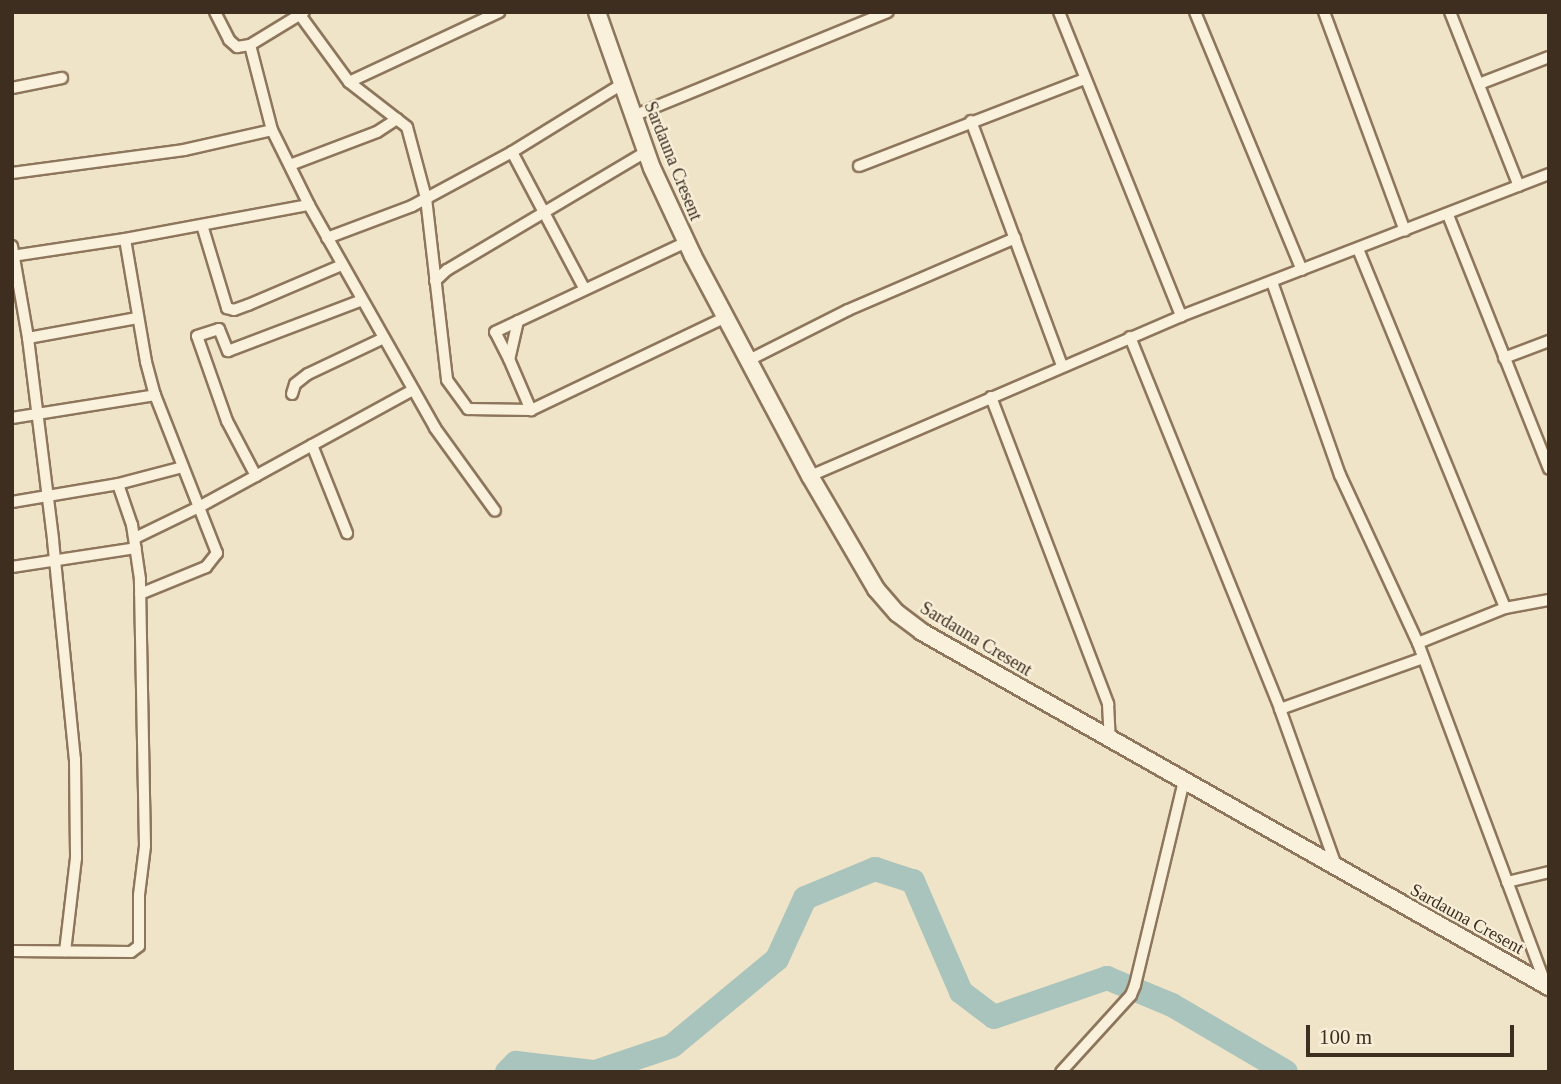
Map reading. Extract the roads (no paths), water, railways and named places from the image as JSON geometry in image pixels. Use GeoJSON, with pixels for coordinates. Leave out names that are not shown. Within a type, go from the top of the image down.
{"type":"FeatureCollection","features":[{"type":"Feature","properties":{"kind":"street"},"geometry":{"type":"LineString","coordinates":[[215,12],[232,46],[250,45],[302,14],[349,82],[407,127],[426,198],[447,380],[468,409],[531,410],[726,317]]}},
{"type":"Feature","properties":{"kind":"street"},"geometry":{"type":"LineString","coordinates":[[466,12],[472,24]]}},
{"type":"Feature","properties":{"kind":"street"},"geometry":{"type":"LineString","coordinates":[[349,82],[499,12]]}},
{"type":"Feature","properties":{"kind":"street","name":"Sardauna Cresent"},"geometry":{"type":"LineString","coordinates":[[597,12],[646,152],[686,242],[810,475],[876,589],[897,613],[922,632],[1547,987]]}},
{"type":"Feature","properties":{"kind":"street"},"geometry":{"type":"LineString","coordinates":[[633,116],[888,12]]}},
{"type":"Feature","properties":{"kind":"street"},"geometry":{"type":"LineString","coordinates":[[1059,12],[1181,316]]}},
{"type":"Feature","properties":{"kind":"street"},"geometry":{"type":"LineString","coordinates":[[1195,12],[1302,270]]}},
{"type":"Feature","properties":{"kind":"street"},"geometry":{"type":"LineString","coordinates":[[1324,12],[1405,232]]}},
{"type":"Feature","properties":{"kind":"street"},"geometry":{"type":"LineString","coordinates":[[1450,12],[1519,186]]}},
{"type":"Feature","properties":{"kind":"street"},"geometry":{"type":"LineString","coordinates":[[250,45],[272,130],[309,205],[435,428],[495,511]]}},
{"type":"Feature","properties":{"kind":"street"},"geometry":{"type":"LineString","coordinates":[[1479,84],[1549,57]]}},
{"type":"Feature","properties":{"kind":"street"},"geometry":{"type":"LineString","coordinates":[[12,88],[62,78]]}},
{"type":"Feature","properties":{"kind":"street"},"geometry":{"type":"LineString","coordinates":[[859,166],[1085,79]]}},
{"type":"Feature","properties":{"kind":"street"},"geometry":{"type":"LineString","coordinates":[[327,238],[426,198],[512,152],[622,84]]}},
{"type":"Feature","properties":{"kind":"street"},"geometry":{"type":"LineString","coordinates":[[290,165],[377,132],[397,119]]}},
{"type":"Feature","properties":{"kind":"street"},"geometry":{"type":"LineString","coordinates":[[971,121],[1062,366]]}},
{"type":"Feature","properties":{"kind":"street"},"geometry":{"type":"LineString","coordinates":[[12,173],[184,150],[272,130]]}},
{"type":"Feature","properties":{"kind":"street"},"geometry":{"type":"LineString","coordinates":[[512,152],[584,288]]}},
{"type":"Feature","properties":{"kind":"street"},"geometry":{"type":"LineString","coordinates":[[435,281],[447,270],[545,210],[646,152]]}},
{"type":"Feature","properties":{"kind":"street"},"geometry":{"type":"LineString","coordinates":[[810,475],[1181,316],[1405,232],[1549,174]]}},
{"type":"Feature","properties":{"kind":"street"},"geometry":{"type":"LineString","coordinates":[[65,951],[76,858],[76,794],[48,497],[28,338],[13,253],[125,239],[309,205]]}},
{"type":"Feature","properties":{"kind":"street"},"geometry":{"type":"LineString","coordinates":[[1448,215],[1549,470]]}},
{"type":"Feature","properties":{"kind":"street"},"geometry":{"type":"LineString","coordinates":[[202,225],[227,308],[234,310],[248,306],[342,265]]}},
{"type":"Feature","properties":{"kind":"street"},"geometry":{"type":"LineString","coordinates":[[749,360],[848,310],[1014,237]]}},
{"type":"Feature","properties":{"kind":"street"},"geometry":{"type":"LineString","coordinates":[[125,239],[137,318],[155,395],[217,554],[206,567],[140,594]]}},
{"type":"Feature","properties":{"kind":"street"},"geometry":{"type":"LineString","coordinates":[[531,410],[495,332],[686,242]]}},
{"type":"Feature","properties":{"kind":"street"},"geometry":{"type":"LineString","coordinates":[[1358,249],[1505,608]]}},
{"type":"Feature","properties":{"kind":"street"},"geometry":{"type":"LineString","coordinates":[[1272,282],[1340,475],[1418,643],[1547,987]]}},
{"type":"Feature","properties":{"kind":"street"},"geometry":{"type":"LineString","coordinates":[[256,476],[227,421],[197,336],[219,329],[228,351],[362,300]]}},
{"type":"Feature","properties":{"kind":"street"},"geometry":{"type":"LineString","coordinates":[[28,338],[137,318]]}},
{"type":"Feature","properties":{"kind":"street"},"geometry":{"type":"LineString","coordinates":[[509,359],[518,321]]}},
{"type":"Feature","properties":{"kind":"street"},"geometry":{"type":"LineString","coordinates":[[1130,337],[1280,709],[1337,868]]}},
{"type":"Feature","properties":{"kind":"street"},"geometry":{"type":"LineString","coordinates":[[292,394],[295,384],[308,374],[384,338]]}},
{"type":"Feature","properties":{"kind":"street"},"geometry":{"type":"LineString","coordinates":[[1504,358],[1549,341]]}},
{"type":"Feature","properties":{"kind":"street"},"geometry":{"type":"LineString","coordinates":[[12,567],[55,561],[135,543],[413,390]]}},
{"type":"Feature","properties":{"kind":"street"},"geometry":{"type":"LineString","coordinates":[[12,418],[155,395]]}},
{"type":"Feature","properties":{"kind":"street"},"geometry":{"type":"LineString","coordinates":[[991,397],[1108,704],[1110,739]]}},
{"type":"Feature","properties":{"kind":"street"},"geometry":{"type":"LineString","coordinates":[[312,445],[347,533]]}},
{"type":"Feature","properties":{"kind":"street"},"geometry":{"type":"LineString","coordinates":[[12,502],[118,484],[183,467]]}},
{"type":"Feature","properties":{"kind":"street"},"geometry":{"type":"LineString","coordinates":[[12,951],[131,952],[139,946],[139,895],[145,846],[140,594],[135,543],[118,484]]}},
{"type":"Feature","properties":{"kind":"street"},"geometry":{"type":"LineString","coordinates":[[1418,643],[1505,608],[1549,600]]}},
{"type":"Feature","properties":{"kind":"street"},"geometry":{"type":"LineString","coordinates":[[1280,709],[1423,658]]}},
{"type":"Feature","properties":{"kind":"street"},"geometry":{"type":"LineString","coordinates":[[1061,1072],[1133,990],[1184,781]]}},
{"type":"Feature","properties":{"kind":"street"},"geometry":{"type":"LineString","coordinates":[[1507,883],[1549,872]]}},
{"type":"Feature","properties":{"kind":"waterway"},"geometry":{"type":"LineString","coordinates":[[507,1072],[516,1063],[595,1072],[672,1046],[777,959],[805,898],[875,869],[913,881],[961,992],[994,1017],[1107,978],[1172,1005],[1286,1072]]}}]}
